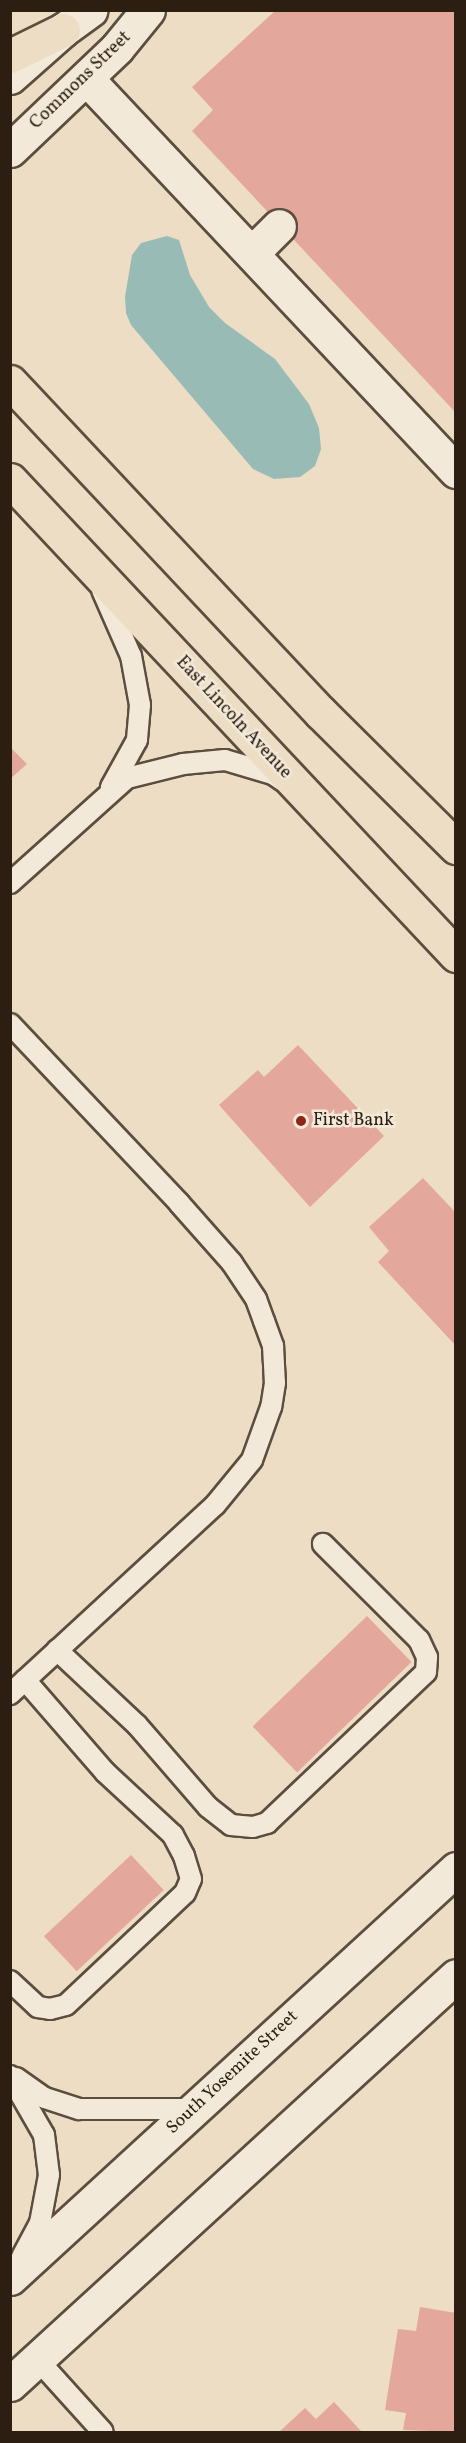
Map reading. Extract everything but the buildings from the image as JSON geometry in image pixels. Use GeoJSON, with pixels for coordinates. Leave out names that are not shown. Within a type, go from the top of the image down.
{"type":"FeatureCollection","features":[{"type":"Feature","properties":{"kind":"main road"},"geometry":{"type":"LineString","coordinates":[[10,77],[63,30],[91,10]]}},
{"type":"Feature","properties":{"kind":"main road","name":"Commons Street"},"geometry":{"type":"LineString","coordinates":[[10,150],[117,48],[148,10]]}},
{"type":"Feature","properties":{"kind":"main road"},"geometry":{"type":"LineString","coordinates":[[10,56],[63,30]]}},
{"type":"Feature","properties":{"kind":"main road"},"geometry":{"type":"LineString","coordinates":[[86,78],[456,471]]}},
{"type":"Feature","properties":{"kind":"main road"},"geometry":{"type":"LineString","coordinates":[[252,253],[279,226]]}},
{"type":"Feature","properties":{"kind":"main road"},"geometry":{"type":"LineString","coordinates":[[10,382],[320,712],[456,847]]}},
{"type":"Feature","properties":{"kind":"main road","name":"East Lincoln Avenue"},"geometry":{"type":"LineString","coordinates":[[10,480],[456,955]]}},
{"type":"Feature","properties":{"kind":"main road","name":"South Yosemite Street"},"geometry":{"type":"LineString","coordinates":[[10,2278],[456,1869]]}},
{"type":"Feature","properties":{"kind":"main road"},"geometry":{"type":"LineString","coordinates":[[10,2384],[456,1976]]}},
{"type":"Feature","properties":{"kind":"lane"},"geometry":{"type":"LineString","coordinates":[[90,565],[131,656],[141,705],[137,740],[106,795]]}},
{"type":"Feature","properties":{"kind":"lane"},"geometry":{"type":"LineString","coordinates":[[10,883],[127,778],[183,764],[225,760],[273,774],[304,793]]}},
{"type":"Feature","properties":{"kind":"lane"},"geometry":{"type":"LineString","coordinates":[[10,1024],[179,1203],[232,1263],[256,1299],[273,1346],[275,1383],[271,1407],[252,1460],[215,1505],[10,1694]]}},
{"type":"Feature","properties":{"kind":"lane"},"geometry":{"type":"LineString","coordinates":[[57,1650],[137,1725],[208,1807],[231,1825],[253,1827],[267,1823],[414,1686],[426,1672],[427,1657],[419,1640],[323,1544]]}},
{"type":"Feature","properties":{"kind":"lane"},"geometry":{"type":"LineString","coordinates":[[10,1980],[38,2007],[50,2009],[66,2005],[186,1893],[191,1880],[184,1856],[173,1835],[105,1772],[25,1680]]}},
{"type":"Feature","properties":{"kind":"lane"},"geometry":{"type":"LineString","coordinates":[[10,2075],[45,2098],[79,2109],[185,2109],[204,2100]]}},
{"type":"Feature","properties":{"kind":"lane"},"geometry":{"type":"LineString","coordinates":[[10,2075],[44,2135],[49,2175],[40,2223],[10,2278]]}},
{"type":"Feature","properties":{"kind":"lane"},"geometry":{"type":"LineString","coordinates":[[37,2359],[103,2433]]}},
{"type":"Feature","properties":{"kind":"water"},"geometry":{"type":"Polygon","coordinates":[[[167,236],[179,240],[190,275],[209,307],[225,323],[275,359],[309,404],[319,428],[321,449],[315,466],[300,477],[274,479],[253,469],[131,325],[126,313],[125,297],[132,255],[141,243],[167,236]]]}},
{"type":"Feature","properties":{"kind":"place","name":"First Bank"},"geometry":{"type":"Point","coordinates":[301,1121]}}]}
